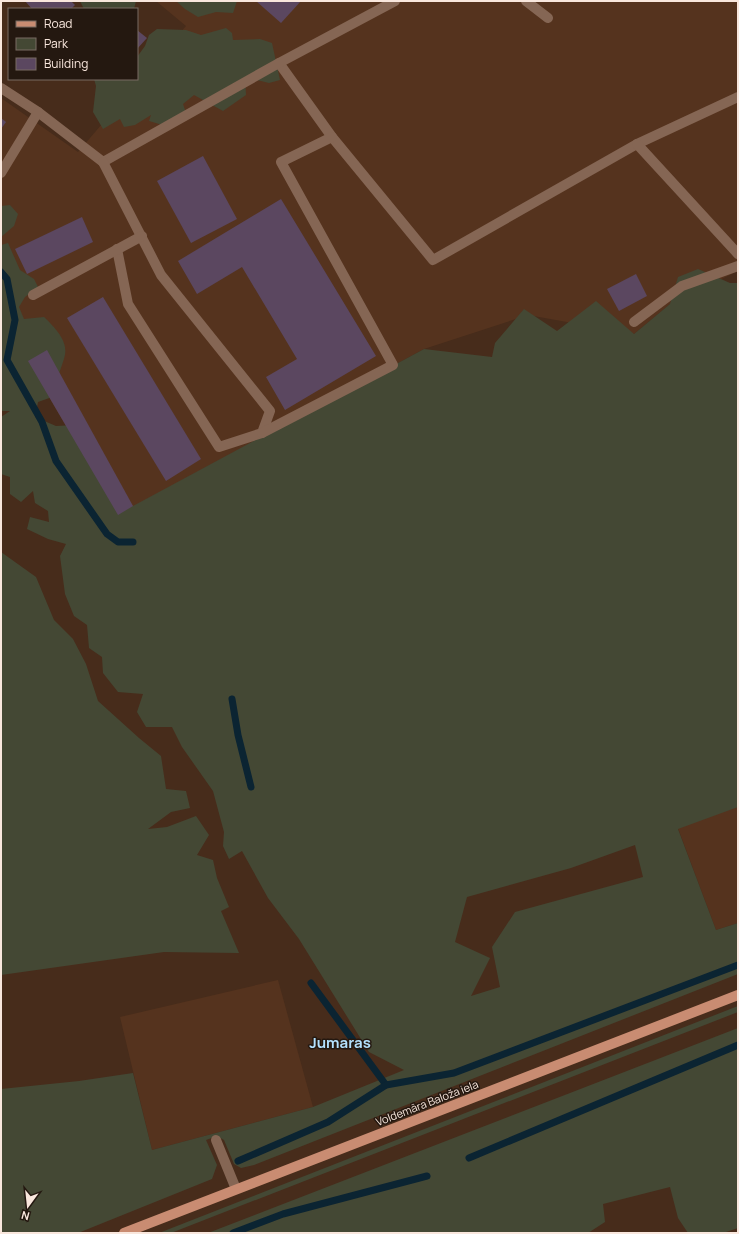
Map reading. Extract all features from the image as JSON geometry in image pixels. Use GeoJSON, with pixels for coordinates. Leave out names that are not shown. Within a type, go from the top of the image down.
{"type":"FeatureCollection","features":[{"type":"Feature","properties":{"kind":"main road","name":"Voldemāra Baloža iela"},"geometry":{"type":"LineString","coordinates":[[124,1233],[738,995]]}},
{"type":"Feature","properties":{"kind":"lane"},"geometry":{"type":"LineString","coordinates":[[103,162],[279,63],[395,1]]}},
{"type":"Feature","properties":{"kind":"lane"},"geometry":{"type":"LineString","coordinates":[[526,1],[548,18]]}},
{"type":"Feature","properties":{"kind":"lane"},"geometry":{"type":"LineString","coordinates":[[279,63],[332,137],[433,260],[638,144],[738,97]]}},
{"type":"Feature","properties":{"kind":"lane"},"geometry":{"type":"LineString","coordinates":[[1,88],[38,112],[103,162],[162,275],[270,411],[262,433]]}},
{"type":"Feature","properties":{"kind":"lane"},"geometry":{"type":"LineString","coordinates":[[1,173],[38,112]]}},
{"type":"Feature","properties":{"kind":"lane"},"geometry":{"type":"LineString","coordinates":[[118,249],[128,304],[219,448],[262,433],[393,365],[281,162],[332,137]]}},
{"type":"Feature","properties":{"kind":"lane"},"geometry":{"type":"LineString","coordinates":[[638,144],[738,254]]}},
{"type":"Feature","properties":{"kind":"lane"},"geometry":{"type":"LineString","coordinates":[[33,295],[142,236]]}},
{"type":"Feature","properties":{"kind":"lane"},"geometry":{"type":"LineString","coordinates":[[634,322],[682,286],[738,266]]}},
{"type":"Feature","properties":{"kind":"lane"},"geometry":{"type":"LineString","coordinates":[[216,1140],[236,1189]]}},
{"type":"Feature","properties":{"kind":"shaded area"},"geometry":{"type":"Polygon","coordinates":[[[156,1],[738,1],[738,271],[670,304],[634,334],[528,315],[424,349],[118,515],[28,361],[1,324],[1,98],[78,152],[186,26],[156,1]]]}},
{"type":"Feature","properties":{"kind":"shaded area"},"geometry":{"type":"Polygon","coordinates":[[[738,719],[738,923],[716,930],[654,764],[738,719]]]}},
{"type":"Feature","properties":{"kind":"shaded area"},"geometry":{"type":"Polygon","coordinates":[[[278,980],[313,1107],[152,1150],[120,1017],[278,980]]]}},
{"type":"Feature","properties":{"kind":"green space"},"geometry":{"type":"Polygon","coordinates":[[[80,1],[136,1],[134,8],[84,8],[80,1]]]}},
{"type":"Feature","properties":{"kind":"green space"},"geometry":{"type":"Polygon","coordinates":[[[176,1],[237,1],[233,13],[216,12],[198,17],[176,1]]]}},
{"type":"Feature","properties":{"kind":"green space"},"geometry":{"type":"Polygon","coordinates":[[[226,28],[232,33],[233,40],[260,39],[272,43],[280,80],[269,83],[245,77],[246,95],[223,111],[194,95],[183,104],[186,113],[166,126],[149,121],[151,115],[135,125],[124,127],[120,119],[103,129],[93,112],[96,86],[94,80],[138,80],[138,56],[145,46],[149,35],[157,29],[186,30],[201,35],[226,28]]]}},
{"type":"Feature","properties":{"kind":"green space"},"geometry":{"type":"Polygon","coordinates":[[[10,205],[18,214],[14,226],[1,237],[1,206],[10,205]]]}},
{"type":"Feature","properties":{"kind":"green space"},"geometry":{"type":"Polygon","coordinates":[[[8,243],[20,270],[34,279],[38,287],[25,297],[19,307],[24,319],[44,317],[56,329],[65,348],[65,355],[55,396],[38,402],[35,417],[56,426],[76,425],[129,504],[133,506],[424,349],[492,357],[495,343],[524,309],[557,331],[596,301],[634,334],[670,304],[678,277],[698,269],[730,283],[738,283],[738,807],[678,829],[716,930],[738,923],[738,974],[254,1165],[241,1168],[234,1164],[224,1140],[217,1136],[206,1140],[217,1165],[212,1179],[78,1233],[1,1233],[1,1089],[79,1081],[133,1073],[152,1150],[313,1107],[404,1070],[369,1052],[299,939],[268,898],[242,851],[229,859],[223,846],[224,832],[213,791],[182,747],[172,727],[146,727],[137,712],[143,694],[118,692],[103,673],[102,657],[89,648],[87,625],[74,616],[65,594],[60,556],[66,544],[48,539],[27,529],[30,517],[49,522],[48,511],[35,503],[33,491],[21,502],[10,494],[10,477],[1,474],[1,417],[10,411],[1,411],[1,245],[8,243]],[[635,845],[571,868],[467,897],[455,942],[490,958],[471,996],[500,987],[492,947],[515,912],[643,877],[635,845]]]}},
{"type":"Feature","properties":{"kind":"green space"},"geometry":{"type":"Polygon","coordinates":[[[1,552],[36,577],[54,620],[73,639],[86,664],[98,701],[161,756],[166,789],[186,791],[190,808],[171,812],[148,829],[167,827],[196,816],[209,835],[197,855],[213,860],[217,878],[229,907],[221,911],[239,953],[164,952],[1,975],[1,552]]]}},
{"type":"Feature","properties":{"kind":"green space"},"geometry":{"type":"Polygon","coordinates":[[[738,1006],[738,1012],[171,1233],[159,1233],[738,1006]]]}},
{"type":"Feature","properties":{"kind":"green space"},"geometry":{"type":"Polygon","coordinates":[[[738,1028],[738,1228],[723,1233],[688,1233],[678,1218],[670,1187],[603,1204],[605,1222],[588,1233],[208,1233],[738,1028]]]}},
{"type":"Feature","properties":{"kind":"building"},"geometry":{"type":"Polygon","coordinates":[[[25,1],[71,1],[75,5],[72,8],[31,8],[25,1]]]}},
{"type":"Feature","properties":{"kind":"building"},"geometry":{"type":"Polygon","coordinates":[[[256,1],[301,1],[281,23],[256,1]]]}},
{"type":"Feature","properties":{"kind":"building"},"geometry":{"type":"Polygon","coordinates":[[[138,31],[147,38],[138,48],[138,31]]]}},
{"type":"Feature","properties":{"kind":"building"},"geometry":{"type":"Polygon","coordinates":[[[1,118],[6,122],[1,129],[1,118]]]}},
{"type":"Feature","properties":{"kind":"building"},"geometry":{"type":"Polygon","coordinates":[[[203,156],[237,219],[191,243],[157,181],[203,156]]]}},
{"type":"Feature","properties":{"kind":"building"},"geometry":{"type":"Polygon","coordinates":[[[281,199],[376,356],[285,410],[266,377],[297,359],[242,267],[197,294],[178,261],[281,199]]]}},
{"type":"Feature","properties":{"kind":"building"},"geometry":{"type":"Polygon","coordinates":[[[82,217],[93,242],[27,274],[15,249],[82,217]]]}},
{"type":"Feature","properties":{"kind":"building"},"geometry":{"type":"Polygon","coordinates":[[[636,274],[647,296],[619,311],[607,289],[636,274]]]}},
{"type":"Feature","properties":{"kind":"building"},"geometry":{"type":"Polygon","coordinates":[[[103,297],[201,459],[166,481],[67,318],[103,297]]]}},
{"type":"Feature","properties":{"kind":"building"},"geometry":{"type":"Polygon","coordinates":[[[47,350],[133,506],[118,515],[28,361],[47,350]]]}},
{"type":"Feature","properties":{"kind":"waterway"},"geometry":{"type":"LineString","coordinates":[[1,272],[7,279],[15,320],[7,360],[42,422],[56,461],[107,534],[118,542],[133,542]]}},
{"type":"Feature","properties":{"kind":"waterway"},"geometry":{"type":"LineString","coordinates":[[232,699],[238,735],[251,787]]}},
{"type":"Feature","properties":{"kind":"waterway"},"geometry":{"type":"LineString","coordinates":[[238,1161],[328,1122],[386,1085],[454,1073],[738,965]]}},
{"type":"Feature","properties":{"kind":"waterway"},"geometry":{"type":"LineString","coordinates":[[311,983],[386,1085]]}},
{"type":"Feature","properties":{"kind":"waterway"},"geometry":{"type":"LineString","coordinates":[[469,1158],[738,1045]]}},
{"type":"Feature","properties":{"kind":"waterway"},"geometry":{"type":"LineString","coordinates":[[233,1233],[283,1214],[427,1176]]}},
{"type":"Feature","properties":{"kind":"district","name":"Jumaras"},"geometry":{"type":"Point","coordinates":[340,1043]}}]}
